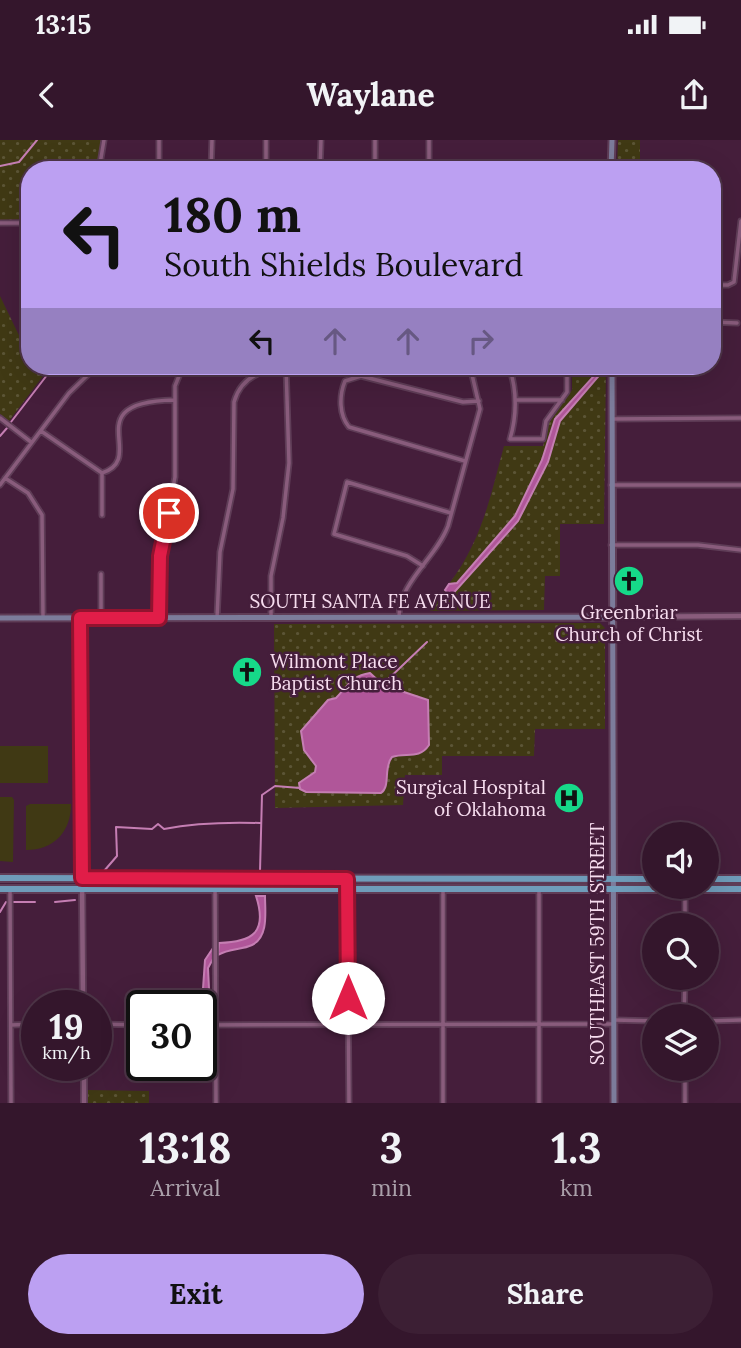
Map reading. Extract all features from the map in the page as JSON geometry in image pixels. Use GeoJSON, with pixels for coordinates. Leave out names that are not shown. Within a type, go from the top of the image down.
{"type":"FeatureCollection","features":[{"type":"Feature","properties":{"kind":"main road"},"geometry":{"type":"LineString","coordinates":[[611,161],[612,140]]}},
{"type":"Feature","properties":{"kind":"main road","name":"SOUTHEAST 59TH STREET"},"geometry":{"type":"LineString","coordinates":[[612,375],[614,1103]]}},
{"type":"Feature","properties":{"kind":"main road","name":"SOUTH SANTA FE AVENUE"},"geometry":{"type":"LineString","coordinates":[[0,618],[611,617]]}},
{"type":"Feature","properties":{"kind":"main road"},"geometry":{"type":"LineString","coordinates":[[0,878],[642,878]]}},
{"type":"Feature","properties":{"kind":"main road"},"geometry":{"type":"LineString","coordinates":[[479,879],[479,889]]}},
{"type":"Feature","properties":{"kind":"main road"},"geometry":{"type":"LineString","coordinates":[[719,879],[741,879]]}},
{"type":"Feature","properties":{"kind":"main road"},"geometry":{"type":"LineString","coordinates":[[0,889],[642,889]]}},
{"type":"Feature","properties":{"kind":"main road"},"geometry":{"type":"LineString","coordinates":[[719,889],[741,889]]}},
{"type":"Feature","properties":{"kind":"street"},"geometry":{"type":"LineString","coordinates":[[100,161],[104,140]]}},
{"type":"Feature","properties":{"kind":"street"},"geometry":{"type":"LineString","coordinates":[[159,140],[159,161]]}},
{"type":"Feature","properties":{"kind":"street"},"geometry":{"type":"LineString","coordinates":[[211,161],[212,140]]}},
{"type":"Feature","properties":{"kind":"street"},"geometry":{"type":"LineString","coordinates":[[266,140],[266,161]]}},
{"type":"Feature","properties":{"kind":"street"},"geometry":{"type":"LineString","coordinates":[[320,161],[321,140]]}},
{"type":"Feature","properties":{"kind":"street"},"geometry":{"type":"LineString","coordinates":[[375,140],[375,161]]}},
{"type":"Feature","properties":{"kind":"street"},"geometry":{"type":"LineString","coordinates":[[429,140],[429,161]]}},
{"type":"Feature","properties":{"kind":"street"},"geometry":{"type":"LineString","coordinates":[[721,284],[734,282],[741,221]]}},
{"type":"Feature","properties":{"kind":"street"},"geometry":{"type":"LineString","coordinates":[[0,223],[21,223]]}},
{"type":"Feature","properties":{"kind":"street"},"geometry":{"type":"LineString","coordinates":[[721,323],[737,323]]}},
{"type":"Feature","properties":{"kind":"street"},"geometry":{"type":"LineString","coordinates":[[0,485],[69,393],[88,375]]}},
{"type":"Feature","properties":{"kind":"street"},"geometry":{"type":"LineString","coordinates":[[159,618],[160,556],[175,477],[174,400],[177,375]]}},
{"type":"Feature","properties":{"kind":"street"},"geometry":{"type":"LineString","coordinates":[[217,618],[220,552],[233,489],[233,413],[237,391],[254,375]]}},
{"type":"Feature","properties":{"kind":"street"},"geometry":{"type":"LineString","coordinates":[[271,617],[271,576],[285,506],[289,463],[286,375]]}},
{"type":"Feature","properties":{"kind":"street"},"geometry":{"type":"LineString","coordinates":[[399,617],[400,599],[443,538],[451,513],[480,401],[473,375]]}},
{"type":"Feature","properties":{"kind":"street"},"geometry":{"type":"LineString","coordinates":[[511,375],[515,422],[510,439],[543,439],[546,421],[567,392],[567,375]]}},
{"type":"Feature","properties":{"kind":"street"},"geometry":{"type":"LineString","coordinates":[[465,461],[349,427],[343,420],[341,398],[345,382],[361,376],[463,402],[480,401]]}},
{"type":"Feature","properties":{"kind":"street"},"geometry":{"type":"LineString","coordinates":[[102,473],[113,469],[118,463],[119,427],[125,412],[138,402],[174,400]]}},
{"type":"Feature","properties":{"kind":"street"},"geometry":{"type":"LineString","coordinates":[[515,400],[562,400]]}},
{"type":"Feature","properties":{"kind":"street"},"geometry":{"type":"LineString","coordinates":[[0,418],[31,442]]}},
{"type":"Feature","properties":{"kind":"street"},"geometry":{"type":"LineString","coordinates":[[612,419],[741,418]]}},
{"type":"Feature","properties":{"kind":"street"},"geometry":{"type":"LineString","coordinates":[[41,431],[102,473]]}},
{"type":"Feature","properties":{"kind":"street"},"geometry":{"type":"LineString","coordinates":[[102,473],[102,514]]}},
{"type":"Feature","properties":{"kind":"street"},"geometry":{"type":"LineString","coordinates":[[5,478],[27,493],[42,515],[43,618]]}},
{"type":"Feature","properties":{"kind":"street"},"geometry":{"type":"LineString","coordinates":[[424,566],[407,556],[334,534],[347,482],[451,513]]}},
{"type":"Feature","properties":{"kind":"street"},"geometry":{"type":"LineString","coordinates":[[611,485],[741,485]]}},
{"type":"Feature","properties":{"kind":"street"},"geometry":{"type":"LineString","coordinates":[[611,545],[698,545],[741,551]]}},
{"type":"Feature","properties":{"kind":"street"},"geometry":{"type":"LineString","coordinates":[[101,575],[101,618]]}},
{"type":"Feature","properties":{"kind":"street","name":"SOUTH SANTA FE AVENUE"},"geometry":{"type":"LineString","coordinates":[[611,617],[741,616]]}},
{"type":"Feature","properties":{"kind":"street"},"geometry":{"type":"LineString","coordinates":[[80,618],[83,990]]}},
{"type":"Feature","properties":{"kind":"street"},"geometry":{"type":"LineString","coordinates":[[215,879],[215,990]]}},
{"type":"Feature","properties":{"kind":"street"},"geometry":{"type":"LineString","coordinates":[[347,879],[349,1103]]}},
{"type":"Feature","properties":{"kind":"street"},"geometry":{"type":"LineString","coordinates":[[10,889],[11,1103]]}},
{"type":"Feature","properties":{"kind":"street"},"geometry":{"type":"LineString","coordinates":[[443,889],[443,1103]]}},
{"type":"Feature","properties":{"kind":"street"},"geometry":{"type":"LineString","coordinates":[[539,889],[539,1103]]}},
{"type":"Feature","properties":{"kind":"street"},"geometry":{"type":"LineString","coordinates":[[719,1021],[741,1020]]}},
{"type":"Feature","properties":{"kind":"street"},"geometry":{"type":"LineString","coordinates":[[217,1024],[443,1025],[642,1021]]}},
{"type":"Feature","properties":{"kind":"street"},"geometry":{"type":"LineString","coordinates":[[10,1025],[21,1025]]}},
{"type":"Feature","properties":{"kind":"street"},"geometry":{"type":"LineString","coordinates":[[84,1081],[84,1103]]}},
{"type":"Feature","properties":{"kind":"street"},"geometry":{"type":"LineString","coordinates":[[216,1081],[216,1103]]}},
{"type":"Feature","properties":{"kind":"street"},"geometry":{"type":"LineString","coordinates":[[685,1081],[685,1103]]}},
{"type":"Feature","properties":{"kind":"shaded area"},"geometry":{"type":"Polygon","coordinates":[[[0,140],[102,140],[98,161],[21,161],[21,219],[0,220],[0,140]]]}},
{"type":"Feature","properties":{"kind":"shaded area"},"geometry":{"type":"Polygon","coordinates":[[[618,140],[640,140],[640,161],[617,161],[618,140]]]}},
{"type":"Feature","properties":{"kind":"shaded area"},"geometry":{"type":"Polygon","coordinates":[[[0,296],[21,339],[21,375],[44,375],[9,421],[0,414],[0,296]]]}},
{"type":"Feature","properties":{"kind":"shaded area"},"geometry":{"type":"Polygon","coordinates":[[[572,375],[595,375],[551,428],[542,460],[515,516],[457,583],[449,584],[477,535],[504,446],[543,446],[549,423],[572,390],[572,375]]]}},
{"type":"Feature","properties":{"kind":"shaded area"},"geometry":{"type":"Polygon","coordinates":[[[595,375],[600,375],[560,421],[548,462],[518,521],[450,597],[445,590],[449,584],[457,583],[515,516],[542,460],[555,419],[595,375]]]}},
{"type":"Feature","properties":{"kind":"shaded area"},"geometry":{"type":"Polygon","coordinates":[[[600,375],[606,375],[604,524],[560,524],[560,576],[545,576],[544,610],[430,611],[445,590],[450,597],[518,521],[548,462],[560,421],[600,375]]]}},
{"type":"Feature","properties":{"kind":"shaded area"},"geometry":{"type":"Polygon","coordinates":[[[600,623],[605,628],[605,729],[535,729],[534,756],[442,756],[442,775],[405,775],[403,805],[275,808],[274,624],[600,623]]]}},
{"type":"Feature","properties":{"kind":"shaded area"},"geometry":{"type":"Polygon","coordinates":[[[370,673],[383,685],[428,700],[429,745],[417,754],[392,757],[389,761],[386,786],[381,793],[306,792],[300,789],[299,783],[315,772],[316,766],[304,750],[301,731],[328,700],[336,698],[354,679],[370,673]]]}},
{"type":"Feature","properties":{"kind":"shaded area"},"geometry":{"type":"Polygon","coordinates":[[[0,746],[48,746],[48,783],[0,783],[0,746]]]}},
{"type":"Feature","properties":{"kind":"shaded area"},"geometry":{"type":"Polygon","coordinates":[[[0,797],[12,797],[14,800],[13,862],[0,861],[0,797]]]}},
{"type":"Feature","properties":{"kind":"shaded area"},"geometry":{"type":"Polygon","coordinates":[[[71,804],[68,823],[59,838],[45,847],[26,850],[26,806],[71,804]]]}},
{"type":"Feature","properties":{"kind":"shaded area"},"geometry":{"type":"Polygon","coordinates":[[[256,896],[265,896],[265,923],[261,936],[252,945],[218,955],[219,943],[248,937],[258,927],[260,919],[256,896]]]}},
{"type":"Feature","properties":{"kind":"shaded area"},"geometry":{"type":"Polygon","coordinates":[[[213,948],[213,959],[208,968],[209,990],[203,990],[205,960],[213,948]]]}},
{"type":"Feature","properties":{"kind":"shaded area"},"geometry":{"type":"Polygon","coordinates":[[[87,1090],[149,1091],[149,1103],[87,1103],[87,1090]]]}},
{"type":"Feature","properties":{"kind":"waterway"},"geometry":{"type":"LineString","coordinates":[[0,166],[19,162],[37,140]]}},
{"type":"Feature","properties":{"kind":"waterway"},"geometry":{"type":"LineString","coordinates":[[11,422],[47,375]]}},
{"type":"Feature","properties":{"kind":"waterway"},"geometry":{"type":"LineString","coordinates":[[0,436],[7,428]]}},
{"type":"Feature","properties":{"kind":"waterway"},"geometry":{"type":"LineString","coordinates":[[382,685],[427,642]]}},
{"type":"Feature","properties":{"kind":"waterway"},"geometry":{"type":"LineString","coordinates":[[260,871],[262,795],[275,786],[300,788]]}},
{"type":"Feature","properties":{"kind":"waterway"},"geometry":{"type":"LineString","coordinates":[[104,871],[117,856],[116,827],[152,829],[158,824],[164,829],[211,823],[260,823]]}},
{"type":"Feature","properties":{"kind":"waterway"},"geometry":{"type":"LineString","coordinates":[[55,902],[75,900]]}},
{"type":"Feature","properties":{"kind":"waterway"},"geometry":{"type":"LineString","coordinates":[[0,912],[6,902]]}},
{"type":"Feature","properties":{"kind":"waterway"},"geometry":{"type":"LineString","coordinates":[[13,902],[35,902]]}},
{"type":"Feature","properties":{"kind":"place","name":"Greenbriar Church of Christ"},"geometry":{"type":"Point","coordinates":[629,581]}},
{"type":"Feature","properties":{"kind":"place","name":"Wilmont Place Baptist Church"},"geometry":{"type":"Point","coordinates":[247,672]}},
{"type":"Feature","properties":{"kind":"place","name":"Surgical Hospital of Oklahoma"},"geometry":{"type":"Point","coordinates":[569,798]}},
{"type":"Feature","properties":{"kind":"route"},"geometry":{"type":"LineString","coordinates":[[169,513],[160,556],[159,618],[80,618],[82,878],[347,879],[348,998]]}}]}
